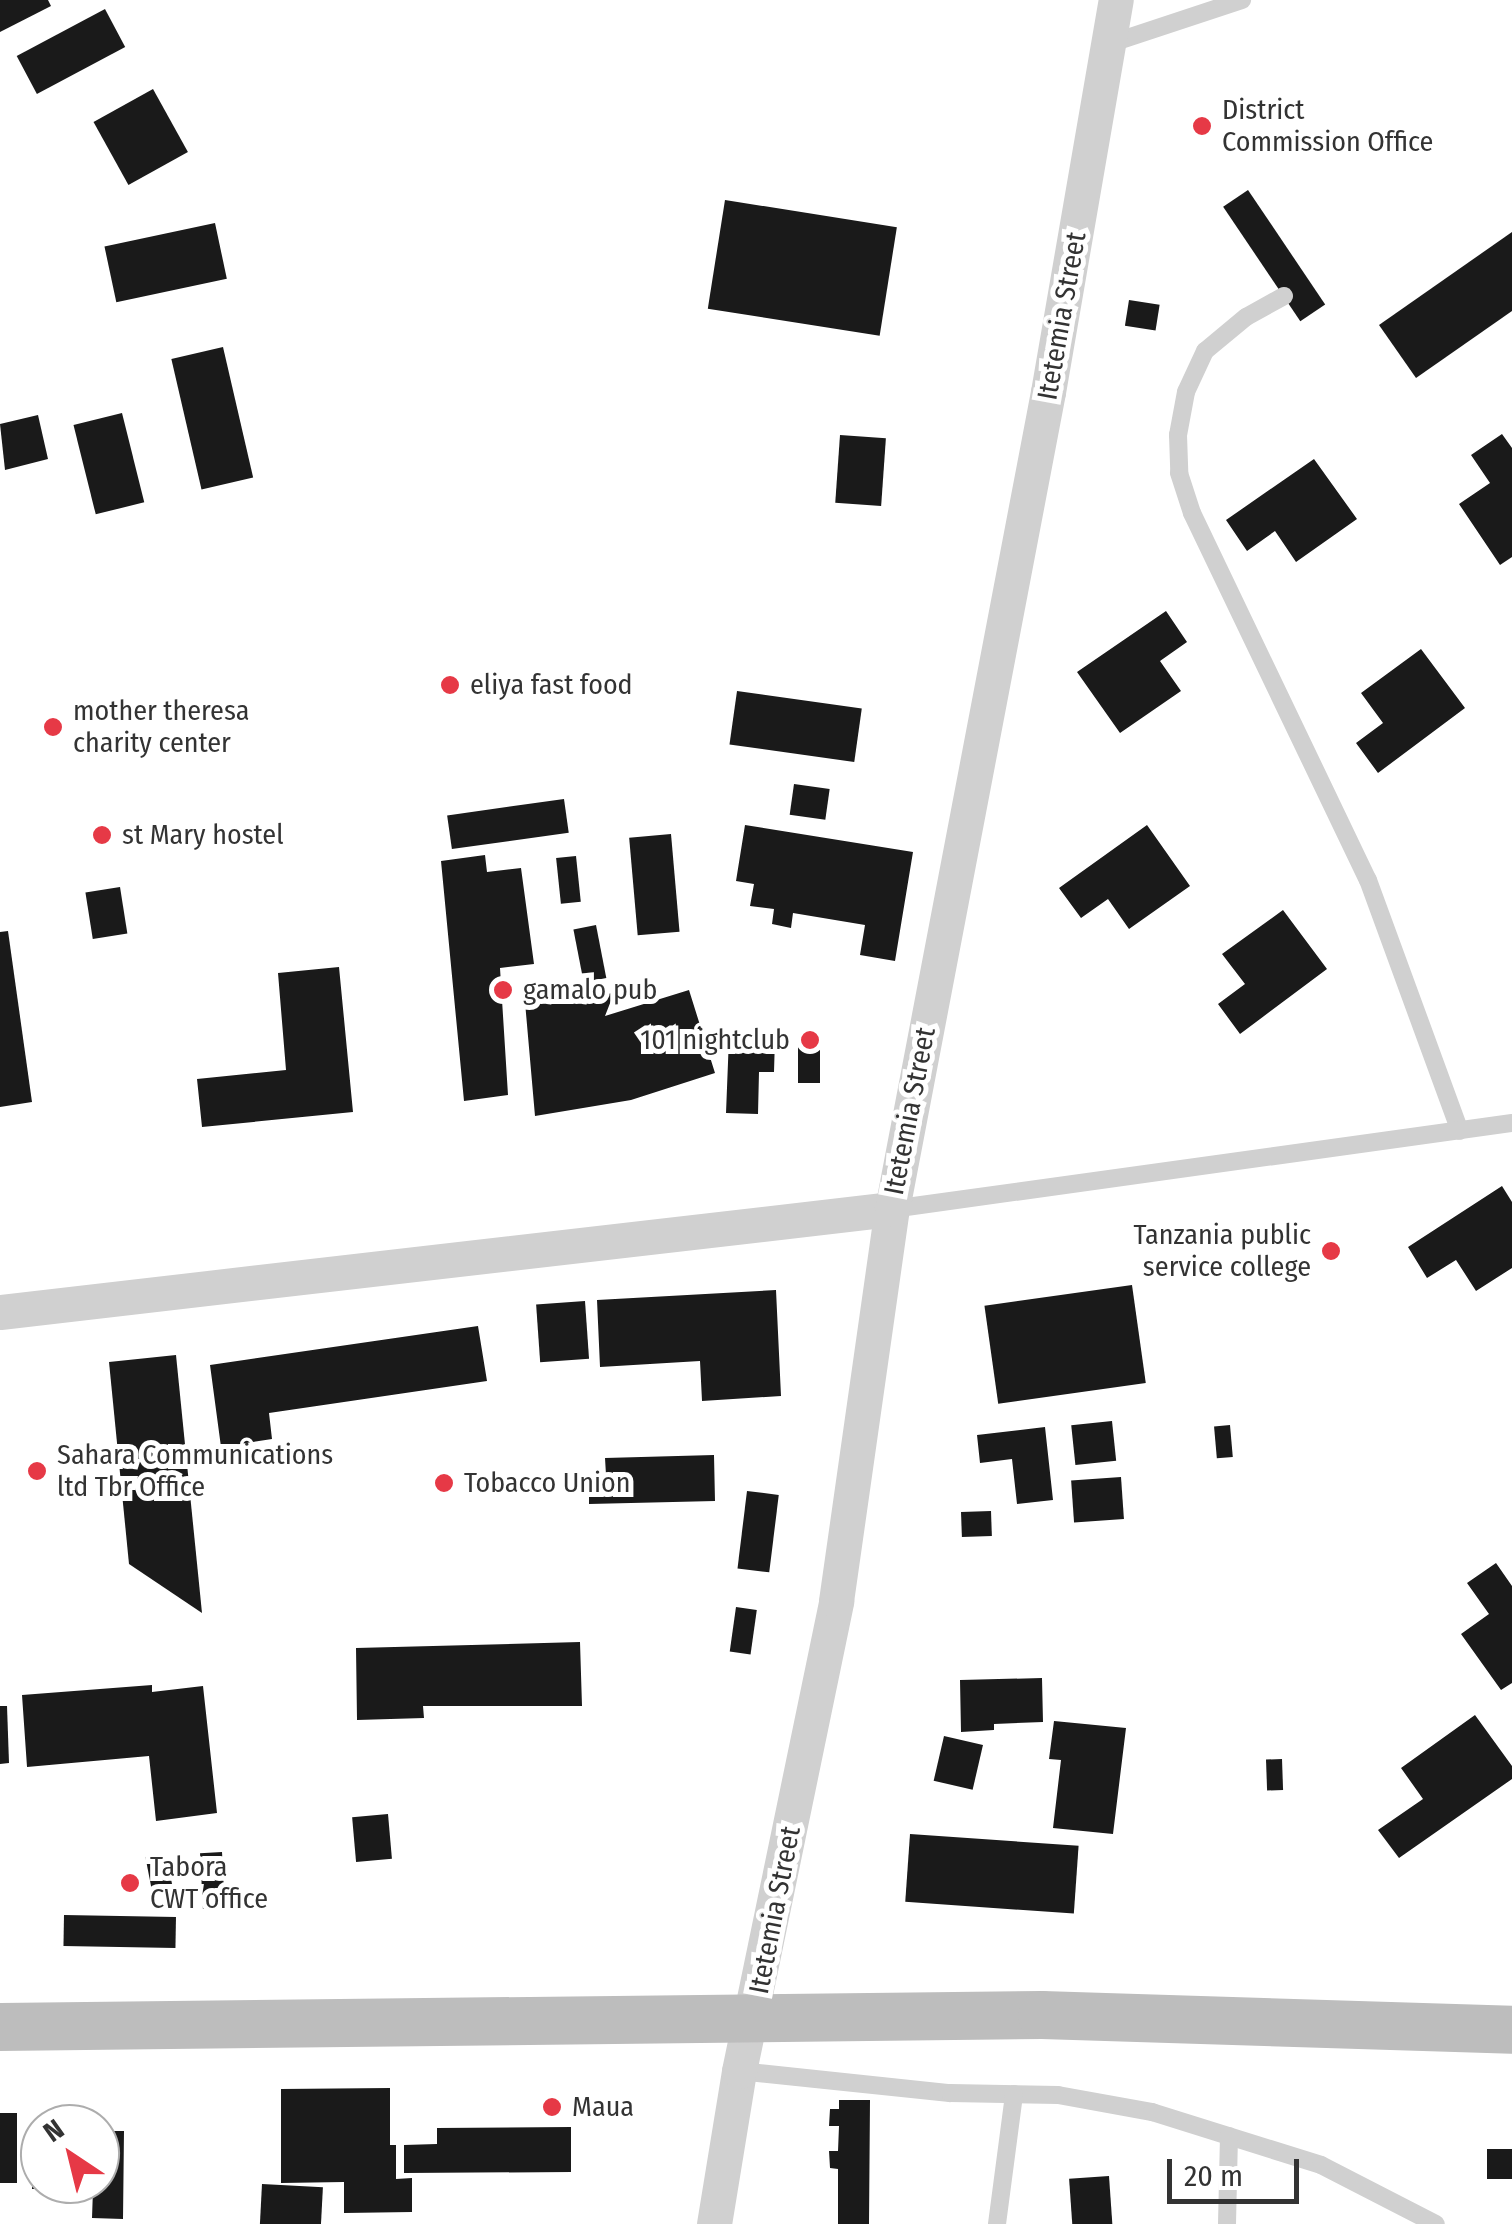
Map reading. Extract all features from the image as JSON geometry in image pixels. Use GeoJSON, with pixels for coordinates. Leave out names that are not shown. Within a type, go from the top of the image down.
{"type":"FeatureCollection","features":[{"type":"Feature","properties":{"kind":"main road"},"geometry":{"type":"LineString","coordinates":[[0,2027],[752,2022],[1042,2015],[1512,2030]]}},
{"type":"Feature","properties":{"kind":"street","name":"Itetemia Street"},"geometry":{"type":"LineString","coordinates":[[714,2224],[739,2071],[836,1601],[892,1210],[1112,43],[1116,0]]}},
{"type":"Feature","properties":{"kind":"street"},"geometry":{"type":"LineString","coordinates":[[0,1312],[892,1210]]}},
{"type":"Feature","properties":{"kind":"lane"},"geometry":{"type":"LineString","coordinates":[[1112,43],[1242,0]]}},
{"type":"Feature","properties":{"kind":"lane"},"geometry":{"type":"LineString","coordinates":[[1284,296],[1233,326],[1206,351],[1186,392],[1178,436],[1178,473],[1192,514],[1368,880],[1460,1131]]}},
{"type":"Feature","properties":{"kind":"lane"},"geometry":{"type":"LineString","coordinates":[[892,1210],[1512,1124]]}},
{"type":"Feature","properties":{"kind":"lane"},"geometry":{"type":"LineString","coordinates":[[739,2071],[950,2093],[1094,2100],[1321,2165],[1436,2224]]}},
{"type":"Feature","properties":{"kind":"lane"},"geometry":{"type":"LineString","coordinates":[[997,2224],[1014,2094]]}},
{"type":"Feature","properties":{"kind":"lane"},"geometry":{"type":"LineString","coordinates":[[1227,2224],[1229,2136]]}},
{"type":"Feature","properties":{"kind":"building"},"geometry":{"type":"Polygon","coordinates":[[[0,0],[48,0],[51,6],[0,32],[0,0]]]}},
{"type":"Feature","properties":{"kind":"building"},"geometry":{"type":"Polygon","coordinates":[[[105,9],[125,47],[37,94],[17,56],[105,9]]]}},
{"type":"Feature","properties":{"kind":"building"},"geometry":{"type":"Polygon","coordinates":[[[153,89],[188,152],[128,185],[94,122],[153,89]]]}},
{"type":"Feature","properties":{"kind":"building"},"geometry":{"type":"Polygon","coordinates":[[[1248,190],[1325,304],[1300,321],[1223,207],[1248,190]]]}},
{"type":"Feature","properties":{"kind":"building"},"geometry":{"type":"Polygon","coordinates":[[[725,200],[897,227],[880,336],[708,309],[725,200]]]}},
{"type":"Feature","properties":{"kind":"building"},"geometry":{"type":"Polygon","coordinates":[[[215,223],[227,279],[116,302],[104,246],[215,223]]]}},
{"type":"Feature","properties":{"kind":"building"},"geometry":{"type":"Polygon","coordinates":[[[1512,232],[1512,311],[1416,378],[1379,325],[1512,232]]]}},
{"type":"Feature","properties":{"kind":"building"},"geometry":{"type":"Polygon","coordinates":[[[1129,300],[1160,305],[1156,331],[1125,326],[1129,300]]]}},
{"type":"Feature","properties":{"kind":"building"},"geometry":{"type":"Polygon","coordinates":[[[223,347],[253,478],[202,489],[171,359],[223,347]]]}},
{"type":"Feature","properties":{"kind":"building"},"geometry":{"type":"Polygon","coordinates":[[[122,413],[144,502],[96,514],[73,425],[122,413]]]}},
{"type":"Feature","properties":{"kind":"building"},"geometry":{"type":"Polygon","coordinates":[[[38,415],[48,459],[5,470],[0,424],[38,415]]]}},
{"type":"Feature","properties":{"kind":"building"},"geometry":{"type":"Polygon","coordinates":[[[1502,434],[1512,448],[1512,557],[1500,565],[1459,504],[1490,483],[1471,455],[1502,434]]]}},
{"type":"Feature","properties":{"kind":"building"},"geometry":{"type":"Polygon","coordinates":[[[840,435],[886,438],[881,506],[835,503],[840,435]]]}},
{"type":"Feature","properties":{"kind":"building"},"geometry":{"type":"Polygon","coordinates":[[[1314,459],[1357,519],[1296,562],[1275,531],[1247,551],[1226,520],[1314,459]]]}},
{"type":"Feature","properties":{"kind":"building"},"geometry":{"type":"Polygon","coordinates":[[[1166,611],[1187,642],[1160,661],[1181,691],[1120,733],[1077,672],[1166,611]]]}},
{"type":"Feature","properties":{"kind":"building"},"geometry":{"type":"Polygon","coordinates":[[[1421,649],[1465,708],[1378,773],[1356,743],[1383,723],[1361,693],[1421,649]]]}},
{"type":"Feature","properties":{"kind":"building"},"geometry":{"type":"Polygon","coordinates":[[[737,691],[862,709],[854,762],[729,744],[737,691]]]}},
{"type":"Feature","properties":{"kind":"building"},"geometry":{"type":"Polygon","coordinates":[[[794,784],[830,789],[825,820],[790,815],[794,784]]]}},
{"type":"Feature","properties":{"kind":"building"},"geometry":{"type":"Polygon","coordinates":[[[564,799],[569,833],[452,849],[447,815],[564,799]]]}},
{"type":"Feature","properties":{"kind":"building"},"geometry":{"type":"Polygon","coordinates":[[[745,825],[913,852],[895,961],[860,955],[865,925],[793,913],[791,928],[772,924],[774,909],[750,906],[754,884],[736,881],[745,825]]]}},
{"type":"Feature","properties":{"kind":"building"},"geometry":{"type":"Polygon","coordinates":[[[1147,825],[1190,886],[1129,929],[1108,899],[1081,918],[1059,888],[1147,825]]]}},
{"type":"Feature","properties":{"kind":"building"},"geometry":{"type":"Polygon","coordinates":[[[671,834],[680,932],[638,935],[629,838],[671,834]]]}},
{"type":"Feature","properties":{"kind":"building"},"geometry":{"type":"Polygon","coordinates":[[[485,855],[487,872],[521,868],[534,964],[500,968],[508,1095],[464,1101],[441,861],[485,855]]]}},
{"type":"Feature","properties":{"kind":"building"},"geometry":{"type":"Polygon","coordinates":[[[576,856],[581,902],[561,904],[556,858],[576,856]]]}},
{"type":"Feature","properties":{"kind":"building"},"geometry":{"type":"Polygon","coordinates":[[[120,887],[127,933],[93,939],[85,892],[120,887]]]}},
{"type":"Feature","properties":{"kind":"building"},"geometry":{"type":"Polygon","coordinates":[[[1283,910],[1327,969],[1240,1034],[1218,1004],[1245,984],[1222,954],[1283,910]]]}},
{"type":"Feature","properties":{"kind":"building"},"geometry":{"type":"Polygon","coordinates":[[[596,925],[606,978],[584,982],[573,929],[596,925]]]}},
{"type":"Feature","properties":{"kind":"building"},"geometry":{"type":"Polygon","coordinates":[[[8,931],[32,1102],[0,1107],[0,932],[8,931]]]}},
{"type":"Feature","properties":{"kind":"building"},"geometry":{"type":"Polygon","coordinates":[[[339,967],[353,1112],[202,1127],[197,1079],[286,1070],[278,973],[339,967]]]}},
{"type":"Feature","properties":{"kind":"building"},"geometry":{"type":"Polygon","coordinates":[[[689,990],[715,1073],[631,1100],[535,1116],[525,1002],[614,993],[605,1016],[689,990]]]}},
{"type":"Feature","properties":{"kind":"building"},"geometry":{"type":"Polygon","coordinates":[[[729,1037],[775,1038],[774,1072],[759,1072],[758,1114],[726,1113],[729,1037]]]}},
{"type":"Feature","properties":{"kind":"building"},"geometry":{"type":"Polygon","coordinates":[[[798,1044],[820,1044],[820,1083],[798,1083],[798,1044]]]}},
{"type":"Feature","properties":{"kind":"building"},"geometry":{"type":"Polygon","coordinates":[[[1502,1186],[1512,1202],[1512,1268],[1476,1291],[1456,1260],[1427,1278],[1408,1247],[1502,1186]]]}},
{"type":"Feature","properties":{"kind":"building"},"geometry":{"type":"Polygon","coordinates":[[[1132,1285],[1146,1383],[998,1404],[984,1306],[1132,1285]]]}},
{"type":"Feature","properties":{"kind":"building"},"geometry":{"type":"Polygon","coordinates":[[[776,1290],[781,1396],[702,1401],[700,1361],[600,1367],[597,1300],[776,1290]]]}},
{"type":"Feature","properties":{"kind":"building"},"geometry":{"type":"Polygon","coordinates":[[[585,1301],[589,1359],[540,1362],[536,1304],[585,1301]]]}},
{"type":"Feature","properties":{"kind":"building"},"geometry":{"type":"Polygon","coordinates":[[[478,1326],[487,1381],[269,1413],[272,1439],[221,1447],[210,1365],[478,1326]]]}},
{"type":"Feature","properties":{"kind":"building"},"geometry":{"type":"Polygon","coordinates":[[[176,1355],[202,1613],[129,1564],[109,1362],[176,1355]]]}},
{"type":"Feature","properties":{"kind":"building"},"geometry":{"type":"Polygon","coordinates":[[[1112,1421],[1116,1461],[1075,1465],[1071,1425],[1112,1421]]]}},
{"type":"Feature","properties":{"kind":"building"},"geometry":{"type":"Polygon","coordinates":[[[1230,1425],[1233,1457],[1217,1458],[1214,1426],[1230,1425]]]}},
{"type":"Feature","properties":{"kind":"building"},"geometry":{"type":"Polygon","coordinates":[[[1045,1427],[1053,1500],[1017,1504],[1012,1459],[980,1463],[977,1435],[1045,1427]]]}},
{"type":"Feature","properties":{"kind":"building"},"geometry":{"type":"Polygon","coordinates":[[[714,1455],[715,1501],[589,1504],[589,1476],[606,1475],[605,1458],[714,1455]]]}},
{"type":"Feature","properties":{"kind":"building"},"geometry":{"type":"Polygon","coordinates":[[[1121,1477],[1124,1519],[1074,1522],[1071,1480],[1121,1477]]]}},
{"type":"Feature","properties":{"kind":"building"},"geometry":{"type":"Polygon","coordinates":[[[747,1491],[779,1495],[769,1572],[737,1568],[747,1491]]]}},
{"type":"Feature","properties":{"kind":"building"},"geometry":{"type":"Polygon","coordinates":[[[991,1511],[992,1536],[962,1537],[961,1512],[991,1511]]]}},
{"type":"Feature","properties":{"kind":"building"},"geometry":{"type":"Polygon","coordinates":[[[1496,1563],[1512,1586],[1512,1683],[1501,1690],[1461,1634],[1489,1614],[1467,1583],[1496,1563]]]}},
{"type":"Feature","properties":{"kind":"building"},"geometry":{"type":"Polygon","coordinates":[[[736,1607],[757,1610],[751,1654],[730,1652],[736,1607]]]}},
{"type":"Feature","properties":{"kind":"building"},"geometry":{"type":"Polygon","coordinates":[[[580,1642],[582,1706],[423,1706],[424,1718],[357,1720],[356,1648],[580,1642]]]}},
{"type":"Feature","properties":{"kind":"building"},"geometry":{"type":"Polygon","coordinates":[[[1042,1678],[1043,1722],[994,1724],[994,1730],[961,1732],[960,1680],[1042,1678]]]}},
{"type":"Feature","properties":{"kind":"building"},"geometry":{"type":"Polygon","coordinates":[[[152,1685],[152,1692],[203,1686],[217,1813],[156,1821],[149,1756],[27,1767],[22,1695],[152,1685]]]}},
{"type":"Feature","properties":{"kind":"building"},"geometry":{"type":"Polygon","coordinates":[[[0,1706],[7,1706],[9,1763],[0,1764],[0,1706]]]}},
{"type":"Feature","properties":{"kind":"building"},"geometry":{"type":"Polygon","coordinates":[[[1475,1715],[1512,1766],[1512,1779],[1399,1858],[1378,1830],[1423,1799],[1401,1768],[1475,1715]]]}},
{"type":"Feature","properties":{"kind":"building"},"geometry":{"type":"Polygon","coordinates":[[[1054,1721],[1126,1728],[1113,1834],[1053,1828],[1061,1760],[1049,1759],[1054,1721]]]}},
{"type":"Feature","properties":{"kind":"building"},"geometry":{"type":"Polygon","coordinates":[[[944,1736],[983,1745],[973,1790],[934,1781],[944,1736]]]}},
{"type":"Feature","properties":{"kind":"building"},"geometry":{"type":"Polygon","coordinates":[[[1282,1759],[1283,1790],[1267,1791],[1266,1760],[1282,1759]]]}},
{"type":"Feature","properties":{"kind":"building"},"geometry":{"type":"Polygon","coordinates":[[[388,1814],[392,1859],[356,1862],[352,1817],[388,1814]]]}},
{"type":"Feature","properties":{"kind":"building"},"geometry":{"type":"Polygon","coordinates":[[[910,1834],[1079,1846],[1074,1914],[905,1902],[910,1834]]]}},
{"type":"Feature","properties":{"kind":"building"},"geometry":{"type":"Polygon","coordinates":[[[222,1852],[225,1908],[203,1909],[200,1853],[222,1852]]]}},
{"type":"Feature","properties":{"kind":"building"},"geometry":{"type":"Polygon","coordinates":[[[166,1853],[173,1888],[152,1892],[145,1857],[166,1853]]]}},
{"type":"Feature","properties":{"kind":"building"},"geometry":{"type":"Polygon","coordinates":[[[64,1915],[176,1917],[175,1948],[63,1946],[64,1915]]]}},
{"type":"Feature","properties":{"kind":"building"},"geometry":{"type":"Polygon","coordinates":[[[390,2088],[390,2145],[396,2145],[396,2179],[412,2178],[412,2212],[344,2213],[344,2182],[281,2183],[281,2089],[390,2088]]]}},
{"type":"Feature","properties":{"kind":"building"},"geometry":{"type":"Polygon","coordinates":[[[839,2100],[870,2100],[869,2224],[838,2224],[838,2169],[830,2168],[829,2151],[838,2151],[839,2126],[829,2126],[830,2109],[839,2109],[839,2100]]]}},
{"type":"Feature","properties":{"kind":"building"},"geometry":{"type":"Polygon","coordinates":[[[0,2113],[17,2113],[17,2183],[0,2183],[0,2113]]]}},
{"type":"Feature","properties":{"kind":"building"},"geometry":{"type":"Polygon","coordinates":[[[571,2127],[571,2172],[404,2173],[404,2145],[437,2144],[437,2128],[571,2127]]]}},
{"type":"Feature","properties":{"kind":"building"},"geometry":{"type":"Polygon","coordinates":[[[120,2131],[124,2131],[123,2219],[92,2218],[92,2204],[120,2204],[120,2131]]]}},
{"type":"Feature","properties":{"kind":"building"},"geometry":{"type":"Polygon","coordinates":[[[1487,2149],[1512,2149],[1512,2179],[1487,2179],[1487,2149]]]}},
{"type":"Feature","properties":{"kind":"building"},"geometry":{"type":"Polygon","coordinates":[[[1109,2176],[1112,2224],[1072,2224],[1069,2179],[1109,2176]]]}},
{"type":"Feature","properties":{"kind":"building"},"geometry":{"type":"Polygon","coordinates":[[[262,2184],[323,2187],[321,2224],[260,2224],[262,2184]]]}},
{"type":"Feature","properties":{"kind":"place","name":"District Commission Office"},"geometry":{"type":"Point","coordinates":[1202,126]}},
{"type":"Feature","properties":{"kind":"place","name":"eliya fast food"},"geometry":{"type":"Point","coordinates":[450,685]}},
{"type":"Feature","properties":{"kind":"place","name":"mother theresa charity center"},"geometry":{"type":"Point","coordinates":[53,727]}},
{"type":"Feature","properties":{"kind":"place","name":"st Mary hostel"},"geometry":{"type":"Point","coordinates":[102,835]}},
{"type":"Feature","properties":{"kind":"place","name":"gamalo pub"},"geometry":{"type":"Point","coordinates":[503,990]}},
{"type":"Feature","properties":{"kind":"place","name":"101 nightclub"},"geometry":{"type":"Point","coordinates":[810,1040]}},
{"type":"Feature","properties":{"kind":"place","name":"Tanzania public service college"},"geometry":{"type":"Point","coordinates":[1331,1251]}},
{"type":"Feature","properties":{"kind":"place","name":"Sahara Communications ltd Tbr Office"},"geometry":{"type":"Point","coordinates":[37,1471]}},
{"type":"Feature","properties":{"kind":"place","name":"Tobacco Union"},"geometry":{"type":"Point","coordinates":[444,1483]}},
{"type":"Feature","properties":{"kind":"place","name":"Tabora CWT office"},"geometry":{"type":"Point","coordinates":[130,1883]}},
{"type":"Feature","properties":{"kind":"place","name":"Maua"},"geometry":{"type":"Point","coordinates":[552,2107]}}]}
